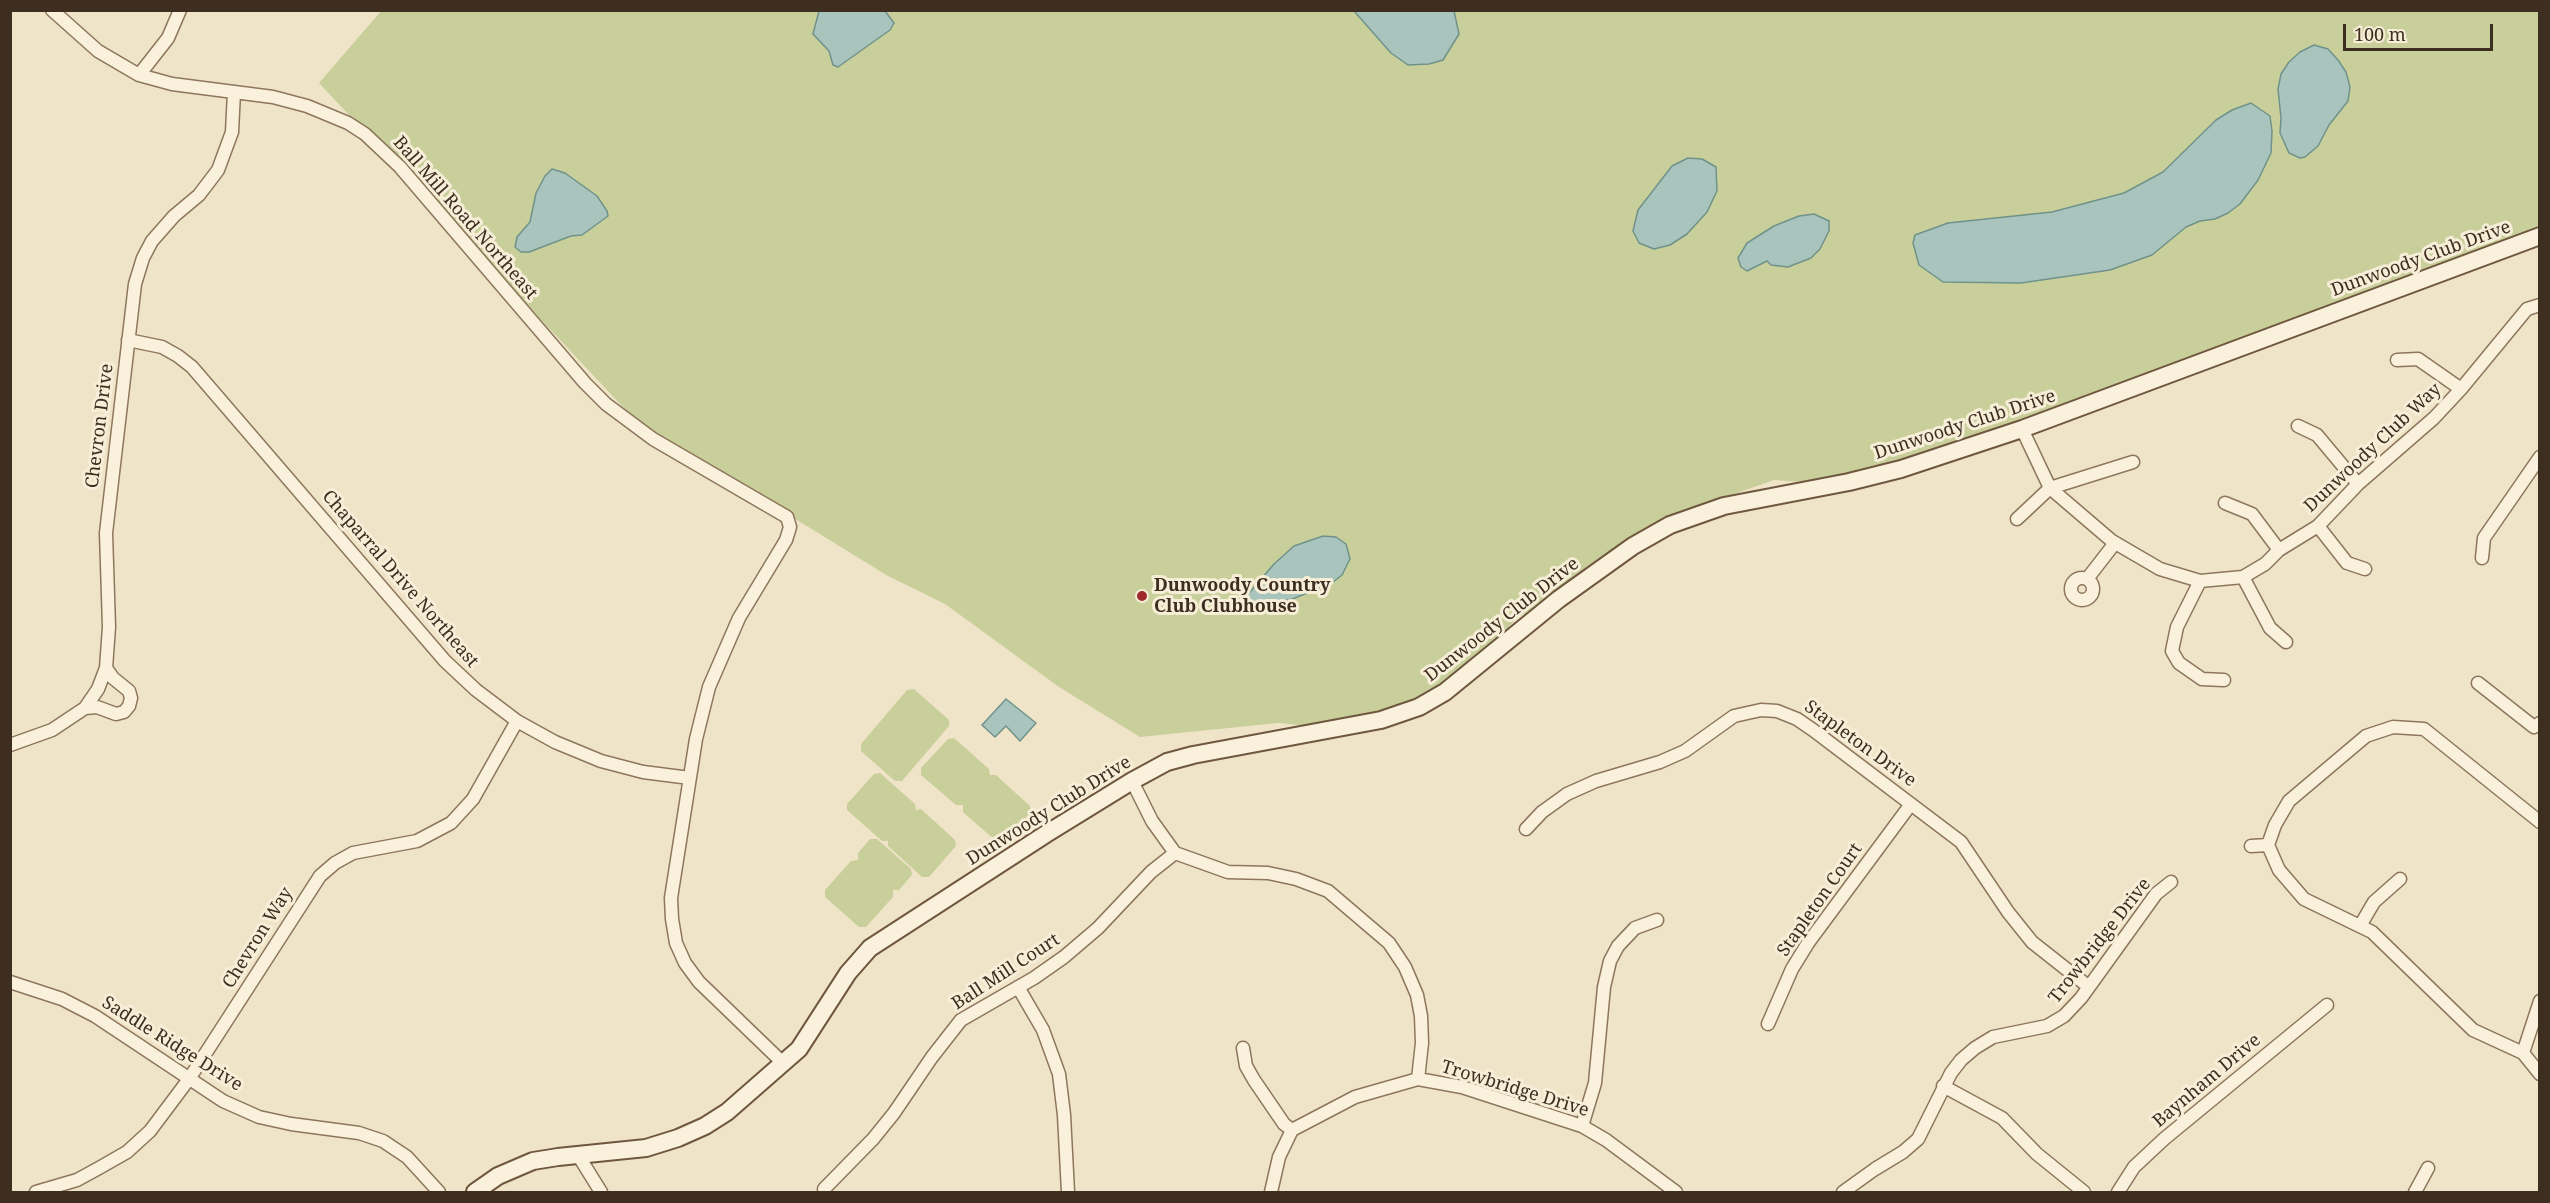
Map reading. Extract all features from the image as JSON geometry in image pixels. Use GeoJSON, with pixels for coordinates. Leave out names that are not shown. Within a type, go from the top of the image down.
{"type":"FeatureCollection","features":[{"type":"Feature","properties":{"kind":"street","name":"Ball Mill Road Northeast"},"geometry":{"type":"LineString","coordinates":[[52,10],[98,51],[139,75],[172,84],[273,98],[307,106],[348,123],[365,134],[400,167],[562,358],[606,404],[653,439],[778,511],[789,521],[789,532],[739,618],[719,659],[701,715],[690,778]]}},
{"type":"Feature","properties":{"kind":"street"},"geometry":{"type":"LineString","coordinates":[[139,75],[168,38],[180,10]]}},
{"type":"Feature","properties":{"kind":"street","name":"Chevron Drive"},"geometry":{"type":"LineString","coordinates":[[10,745],[51,730],[86,708],[98,689],[106,668],[109,627],[106,533],[135,284],[143,258],[162,228],[199,195],[218,170],[232,132],[234,92]]}},
{"type":"Feature","properties":{"kind":"street","name":"Dunwoody Club Drive"},"geometry":{"type":"LineString","coordinates":[[475,1192],[498,1176],[524,1165],[558,1157],[646,1148],[678,1138],[705,1126],[728,1112],[805,1041],[848,973],[870,948],[1132,781],[1167,762],[1193,754],[1381,720],[1419,707],[1445,692],[1520,629],[1633,546],[1670,525],[1724,506],[1849,482],[1901,469],[2022,429],[2540,236]]}},
{"type":"Feature","properties":{"kind":"street","name":"Dunwoody Club Way"},"geometry":{"type":"LineString","coordinates":[[2022,429],[2050,488],[2115,543],[2160,569],[2200,581],[2243,577],[2265,564],[2279,550],[2318,526],[2358,484],[2434,418],[2527,309],[2540,305]]}},
{"type":"Feature","properties":{"kind":"street","name":"Chaparral Drive Northeast"},"geometry":{"type":"LineString","coordinates":[[128,340],[162,347],[192,367],[445,661],[476,690],[517,721],[555,742],[601,761],[643,772],[690,778]]}},
{"type":"Feature","properties":{"kind":"street"},"geometry":{"type":"LineString","coordinates":[[2397,360],[2418,359],[2461,389]]}},
{"type":"Feature","properties":{"kind":"street"},"geometry":{"type":"LineString","coordinates":[[2298,426],[2317,435],[2358,484]]}},
{"type":"Feature","properties":{"kind":"street"},"geometry":{"type":"LineString","coordinates":[[2482,558],[2484,538],[2540,457]]}},
{"type":"Feature","properties":{"kind":"street"},"geometry":{"type":"LineString","coordinates":[[2017,519],[2050,488],[2133,462]]}},
{"type":"Feature","properties":{"kind":"street"},"geometry":{"type":"LineString","coordinates":[[2225,503],[2253,514],[2279,550]]}},
{"type":"Feature","properties":{"kind":"street"},"geometry":{"type":"LineString","coordinates":[[2318,526],[2347,563],[2366,569]]}},
{"type":"Feature","properties":{"kind":"street"},"geometry":{"type":"LineString","coordinates":[[2087,579],[2115,543]]}},
{"type":"Feature","properties":{"kind":"street"},"geometry":{"type":"LineString","coordinates":[[2243,577],[2270,628],[2286,642]]}},
{"type":"Feature","properties":{"kind":"street"},"geometry":{"type":"LineString","coordinates":[[2200,581],[2177,627],[2172,651],[2179,663],[2202,679],[2224,680]]}},
{"type":"Feature","properties":{"kind":"street"},"geometry":{"type":"LineString","coordinates":[[86,708],[97,707],[116,714],[124,712],[129,706],[131,698],[129,691],[113,678],[106,668]]}},
{"type":"Feature","properties":{"kind":"street"},"geometry":{"type":"LineString","coordinates":[[2478,683],[2534,727],[2540,723]]}},
{"type":"Feature","properties":{"kind":"street","name":"Stapleton Drive"},"geometry":{"type":"LineString","coordinates":[[1526,829],[1542,812],[1567,794],[1596,781],[1660,762],[1684,751],[1734,717],[1761,710],[1777,711],[1797,719],[1961,842],[2008,912],[2032,942],[2089,987]]}},
{"type":"Feature","properties":{"kind":"street","name":"Chevron Way"},"geometry":{"type":"LineString","coordinates":[[36,1192],[77,1180],[127,1152],[150,1131],[189,1079],[320,876],[335,863],[353,853],[417,841],[451,824],[473,799],[517,721]]}},
{"type":"Feature","properties":{"kind":"street"},"geometry":{"type":"LineString","coordinates":[[2540,822],[2424,729],[2393,727],[2366,736],[2289,801],[2275,825],[2268,845],[2279,870],[2304,899],[2372,932],[2473,1030],[2523,1053],[2540,1074]]}},
{"type":"Feature","properties":{"kind":"street"},"geometry":{"type":"LineString","coordinates":[[690,778],[671,898],[676,943],[685,963],[699,982],[783,1063]]}},
{"type":"Feature","properties":{"kind":"street"},"geometry":{"type":"LineString","coordinates":[[1132,781],[1152,821],[1175,853],[1228,872],[1268,873],[1296,879],[1328,891],[1389,943],[1405,967],[1417,995],[1421,1016],[1422,1043],[1418,1079]]}},
{"type":"Feature","properties":{"kind":"street","name":"Stapleton Court"},"geometry":{"type":"LineString","coordinates":[[1768,1024],[1792,969],[1808,943],[1911,804]]}},
{"type":"Feature","properties":{"kind":"street"},"geometry":{"type":"LineString","coordinates":[[2251,846],[2268,845]]}},
{"type":"Feature","properties":{"kind":"street","name":"Ball Mill Court"},"geometry":{"type":"LineString","coordinates":[[824,1189],[873,1139],[894,1113],[932,1056],[962,1020],[1049,969],[1076,948],[1098,928],[1137,885],[1175,853]]}},
{"type":"Feature","properties":{"kind":"street"},"geometry":{"type":"LineString","coordinates":[[2360,926],[2374,902],[2400,879]]}},
{"type":"Feature","properties":{"kind":"street","name":"Trowbridge Drive"},"geometry":{"type":"LineString","coordinates":[[1843,1192],[1903,1152],[1918,1139],[1943,1086],[1961,1060],[1975,1048],[1993,1037],[2057,1022],[2089,987],[2156,894],[2171,882]]}},
{"type":"Feature","properties":{"kind":"street"},"geometry":{"type":"LineString","coordinates":[[1582,1126],[1595,1083],[1604,987],[1610,961],[1618,946],[1635,928],[1657,920]]}},
{"type":"Feature","properties":{"kind":"street","name":"Saddle Ridge Drive"},"geometry":{"type":"LineString","coordinates":[[10,982],[62,999],[94,1016],[223,1101],[259,1116],[291,1124],[359,1133],[383,1141],[407,1157],[439,1192]]}},
{"type":"Feature","properties":{"kind":"street"},"geometry":{"type":"LineString","coordinates":[[1018,987],[1043,1030],[1059,1074],[1064,1115],[1068,1192]]}},
{"type":"Feature","properties":{"kind":"street"},"geometry":{"type":"LineString","coordinates":[[2523,1053],[2540,1001]]}},
{"type":"Feature","properties":{"kind":"street","name":"Baynham Drive"},"geometry":{"type":"LineString","coordinates":[[2118,1192],[2134,1167],[2164,1139],[2327,1005]]}},
{"type":"Feature","properties":{"kind":"street"},"geometry":{"type":"LineString","coordinates":[[1243,1048],[1246,1066],[1254,1080],[1284,1124],[1292,1130],[1279,1156],[1270,1192]]}},
{"type":"Feature","properties":{"kind":"street","name":"Trowbridge Drive"},"geometry":{"type":"LineString","coordinates":[[1292,1130],[1355,1097],[1418,1079],[1462,1088],[1582,1126],[1606,1140],[1676,1192]]}},
{"type":"Feature","properties":{"kind":"street"},"geometry":{"type":"LineString","coordinates":[[1943,1086],[2002,1118],[2037,1154],[2084,1192]]}},
{"type":"Feature","properties":{"kind":"street"},"geometry":{"type":"LineString","coordinates":[[578,1155],[601,1192]]}},
{"type":"Feature","properties":{"kind":"street"},"geometry":{"type":"LineString","coordinates":[[2415,1192],[2428,1168]]}},
{"type":"Feature","properties":{"kind":"green space"},"geometry":{"type":"Polygon","coordinates":[[[382,10],[2539,11],[2539,230],[2498,241],[2331,314],[1844,485],[1774,480],[1694,508],[1516,619],[1443,702],[1339,729],[1278,723],[1140,737],[1059,687],[945,604],[888,576],[636,421],[319,83],[382,10]]]}},
{"type":"Feature","properties":{"kind":"green space"},"geometry":{"type":"Polygon","coordinates":[[[914,689],[949,720],[949,726],[902,781],[895,781],[861,751],[861,744],[907,690],[914,689]]]}},
{"type":"Feature","properties":{"kind":"green space"},"geometry":{"type":"Polygon","coordinates":[[[954,738],[989,769],[990,775],[996,775],[1030,806],[1031,812],[1004,842],[997,842],[963,812],[963,805],[956,805],[921,775],[921,768],[948,739],[954,738]]]}},
{"type":"Feature","properties":{"kind":"green space"},"geometry":{"type":"Polygon","coordinates":[[[880,773],[915,804],[916,810],[921,809],[955,840],[956,846],[929,877],[922,877],[888,846],[888,841],[882,841],[847,810],[847,804],[874,774],[880,773]]]}},
{"type":"Feature","properties":{"kind":"green space"},"geometry":{"type":"Polygon","coordinates":[[[870,839],[877,839],[911,869],[912,875],[899,890],[893,890],[893,897],[866,927],[859,927],[825,897],[825,890],[851,861],[858,860],[858,853],[870,839]]]}},
{"type":"Feature","properties":{"kind":"water"},"geometry":{"type":"Polygon","coordinates":[[[819,11],[885,11],[894,23],[890,30],[838,67],[833,65],[829,51],[813,34],[819,11]]]}},
{"type":"Feature","properties":{"kind":"water"},"geometry":{"type":"Polygon","coordinates":[[[1354,11],[1454,11],[1459,34],[1443,60],[1429,64],[1408,65],[1391,53],[1354,11]]]}},
{"type":"Feature","properties":{"kind":"water"},"geometry":{"type":"Polygon","coordinates":[[[2314,45],[2328,49],[2338,60],[2346,72],[2350,87],[2348,101],[2329,125],[2318,146],[2305,157],[2300,158],[2289,153],[2280,133],[2278,89],[2281,74],[2289,62],[2300,52],[2314,45]]]}},
{"type":"Feature","properties":{"kind":"water"},"geometry":{"type":"Polygon","coordinates":[[[2251,103],[2270,116],[2272,131],[2271,153],[2258,180],[2240,204],[2228,213],[2186,227],[2152,255],[2110,270],[2021,283],[1943,282],[1919,265],[1913,243],[1915,235],[1948,223],[2052,212],[2124,193],[2163,172],[2216,120],[2232,110],[2251,103]]]}},
{"type":"Feature","properties":{"kind":"water"},"geometry":{"type":"Polygon","coordinates":[[[1688,158],[1702,159],[1716,167],[1717,191],[1707,212],[1687,234],[1670,245],[1654,249],[1639,243],[1633,231],[1638,210],[1672,166],[1688,158]]]}},
{"type":"Feature","properties":{"kind":"water"},"geometry":{"type":"Polygon","coordinates":[[[552,169],[565,173],[597,196],[608,216],[582,235],[571,236],[529,252],[521,252],[515,247],[517,237],[530,222],[536,193],[545,176],[552,169]]]}},
{"type":"Feature","properties":{"kind":"water"},"geometry":{"type":"Polygon","coordinates":[[[1814,214],[1829,221],[1829,231],[1820,249],[1811,258],[1788,267],[1771,265],[1767,261],[1747,271],[1741,267],[1738,258],[1747,243],[1774,226],[1799,216],[1814,214]]]}},
{"type":"Feature","properties":{"kind":"water"},"geometry":{"type":"Polygon","coordinates":[[[1323,536],[1336,537],[1346,544],[1350,559],[1342,575],[1332,583],[1290,600],[1249,603],[1244,599],[1274,564],[1294,546],[1323,536]]]}},
{"type":"Feature","properties":{"kind":"water"},"geometry":{"type":"Polygon","coordinates":[[[1006,699],[1036,723],[1020,741],[1006,726],[995,737],[982,725],[1006,699]]]}},
{"type":"Feature","properties":{"kind":"place","name":"Dunwoody Country Club Clubhouse"},"geometry":{"type":"Point","coordinates":[1142,596]}}]}
